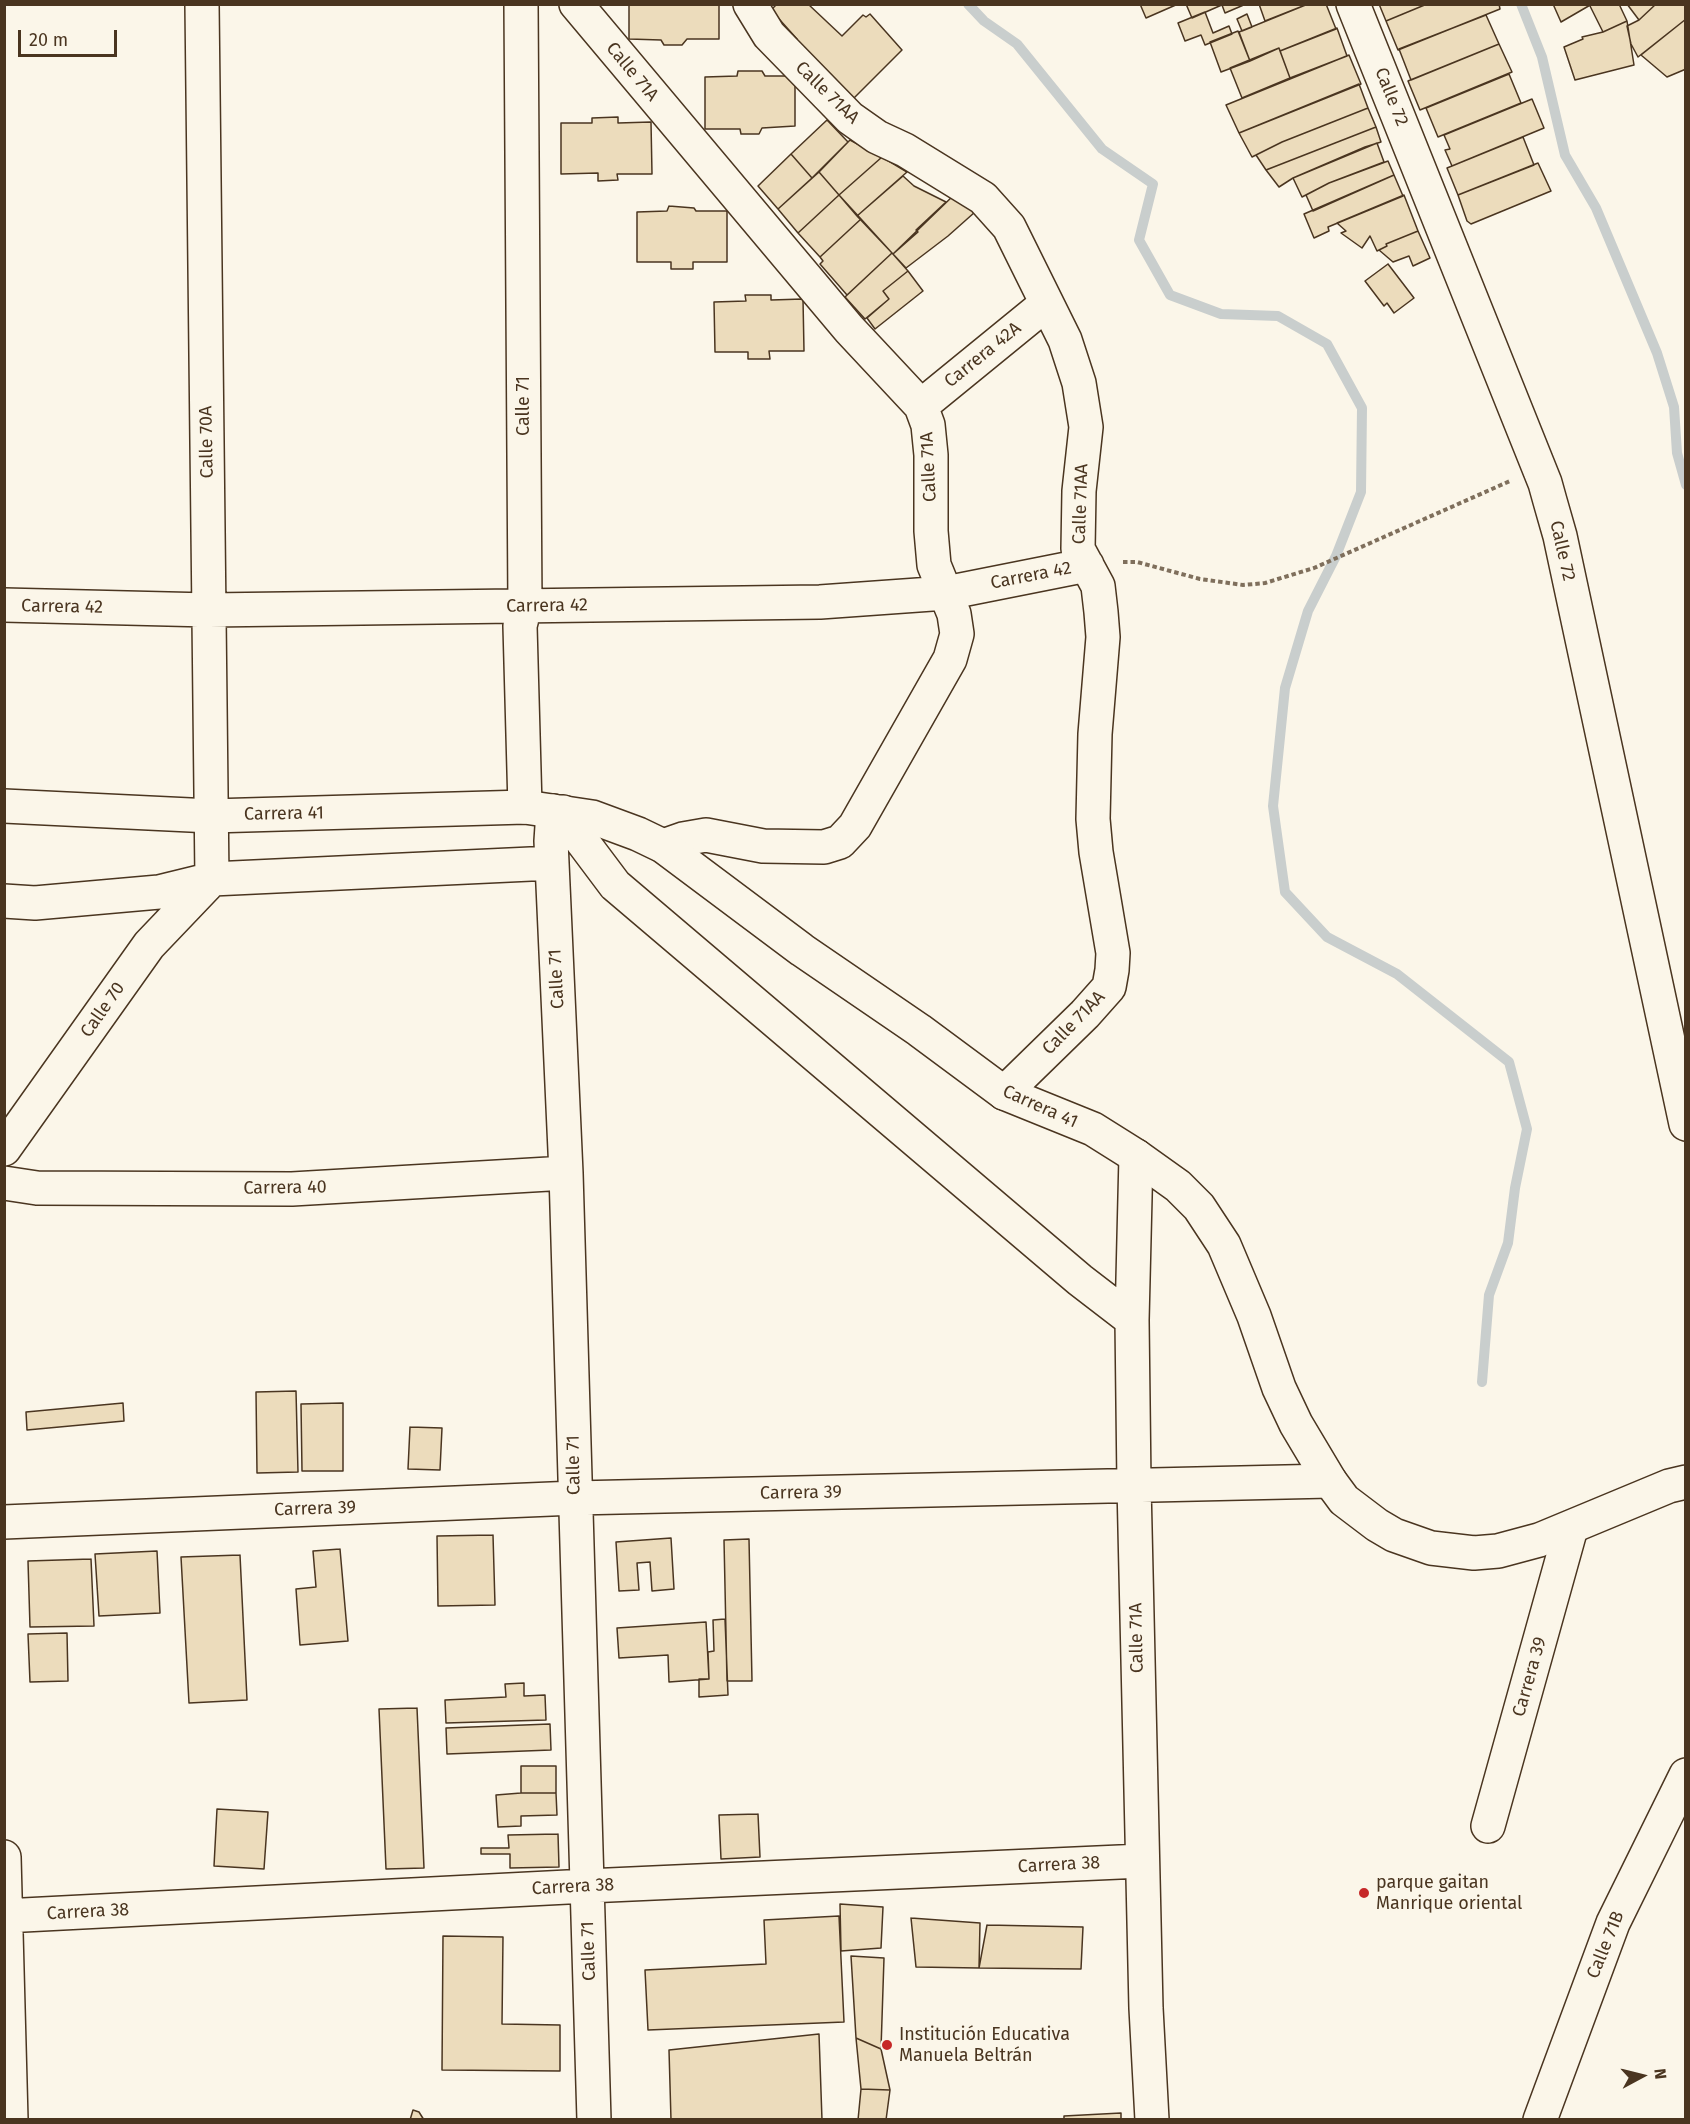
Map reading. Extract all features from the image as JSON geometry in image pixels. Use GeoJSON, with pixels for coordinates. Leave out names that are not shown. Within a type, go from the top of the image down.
{"type":"FeatureCollection","features":[{"type":"Feature","properties":{"kind":"street","name":"Calle 70A"},"geometry":{"type":"LineString","coordinates":[[202,4],[212,879]]}},
{"type":"Feature","properties":{"kind":"street","name":"Calle 71"},"geometry":{"type":"LineString","coordinates":[[521,4],[525,606],[520,626],[547,810],[552,863],[566,1173],[594,2120]]}},
{"type":"Feature","properties":{"kind":"street","name":"Calle 71A"},"geometry":{"type":"LineString","coordinates":[[576,4],[835,312],[921,406],[928,425],[931,455],[931,531],[934,565],[954,614],[957,634],[950,659],[855,826],[840,842],[824,847],[774,846],[706,835],[682,839],[663,846]]}},
{"type":"Feature","properties":{"kind":"street","name":"Calle 71AA"},"geometry":{"type":"LineString","coordinates":[[750,4],[769,35],[850,118],[877,138],[904,150],[983,198],[1009,227],[1065,340],[1079,383],[1086,427],[1079,501],[1078,549],[1098,586],[1101,612],[1103,637],[1095,734],[1094,819],[1096,852],[1113,953],[1112,970],[1109,987],[1085,1014],[1004,1093]]}},
{"type":"Feature","properties":{"kind":"street","name":"Calle 72"},"geometry":{"type":"LineString","coordinates":[[1353,4],[1550,501],[1560,536],[1686,1124]]}},
{"type":"Feature","properties":{"kind":"street","name":"Carrera 42A"},"geometry":{"type":"LineString","coordinates":[[921,406],[1046,304]]}},
{"type":"Feature","properties":{"kind":"street","name":"Carrera 42"},"geometry":{"type":"LineString","coordinates":[[4,605],[209,610],[820,602],[946,593],[1088,565]]}},
{"type":"Feature","properties":{"kind":"street","name":"Carrera 41"},"geometry":{"type":"LineString","coordinates":[[4,806],[211,816],[547,810],[592,817],[663,846],[802,950],[919,1030],[1004,1093],[1093,1129],[1136,1156],[1185,1193],[1220,1238],[1254,1316],[1279,1388],[1296,1424],[1330,1481]]}},
{"type":"Feature","properties":{"kind":"street"},"geometry":{"type":"LineString","coordinates":[[547,810],[587,849],[615,885],[1071,1272],[1132,1320]]}},
{"type":"Feature","properties":{"kind":"street"},"geometry":{"type":"LineString","coordinates":[[4,901],[35,903],[159,892],[212,879],[552,863]]}},
{"type":"Feature","properties":{"kind":"street","name":"Calle 70"},"geometry":{"type":"LineString","coordinates":[[4,1149],[149,945],[212,879]]}},
{"type":"Feature","properties":{"kind":"street","name":"Calle 71A"},"geometry":{"type":"LineString","coordinates":[[1136,1156],[1132,1320],[1134,1485],[1146,2008],[1152,2120]]}},
{"type":"Feature","properties":{"kind":"street","name":"Carrera 40"},"geometry":{"type":"LineString","coordinates":[[4,1183],[37,1188],[292,1189],[566,1173]]}},
{"type":"Feature","properties":{"kind":"street"},"geometry":{"type":"LineString","coordinates":[[1330,1481],[1344,1500],[1394,1535],[1431,1548],[1474,1553],[1498,1551],[1539,1540],[1669,1486],[1686,1482]]}},
{"type":"Feature","properties":{"kind":"street","name":"Carrera 39"},"geometry":{"type":"LineString","coordinates":[[4,1522],[575,1498],[1330,1481]]}},
{"type":"Feature","properties":{"kind":"street","name":"Carrera 39"},"geometry":{"type":"LineString","coordinates":[[1488,1826],[1571,1527]]}},
{"type":"Feature","properties":{"kind":"street","name":"Calle 71B"},"geometry":{"type":"LineString","coordinates":[[1540,2120],[1613,1923],[1686,1775]]}},
{"type":"Feature","properties":{"kind":"street"},"geometry":{"type":"LineString","coordinates":[[4,1857],[11,2120]]}},
{"type":"Feature","properties":{"kind":"street","name":"Carrera 38"},"geometry":{"type":"LineString","coordinates":[[5,1916],[587,1886],[1142,1861]]}},
{"type":"Feature","properties":{"kind":"path"},"geometry":{"type":"LineString","coordinates":[[1088,565],[1101,561],[1137,562],[1200,579],[1243,585],[1265,583],[1314,568],[1514,479]]}},
{"type":"Feature","properties":{"kind":"building"},"geometry":{"type":"Polygon","coordinates":[[[629,4],[719,4],[719,39],[687,39],[682,45],[664,45],[661,40],[629,39],[629,4]]]}},
{"type":"Feature","properties":{"kind":"building"},"geometry":{"type":"Polygon","coordinates":[[[777,4],[808,4],[842,36],[863,15],[866,17],[870,14],[902,50],[854,98],[808,62],[793,42],[797,39],[771,10],[777,4]]]}},
{"type":"Feature","properties":{"kind":"building"},"geometry":{"type":"Polygon","coordinates":[[[1140,4],[1178,4],[1146,18],[1140,4]]]}},
{"type":"Feature","properties":{"kind":"building"},"geometry":{"type":"Polygon","coordinates":[[[1186,4],[1224,4],[1192,18],[1186,4]]]}},
{"type":"Feature","properties":{"kind":"building"},"geometry":{"type":"Polygon","coordinates":[[[1246,4],[1225,13],[1222,5],[1246,4]]]}},
{"type":"Feature","properties":{"kind":"building"},"geometry":{"type":"Polygon","coordinates":[[[1259,4],[1308,4],[1265,21],[1259,4]]]}},
{"type":"Feature","properties":{"kind":"building"},"geometry":{"type":"Polygon","coordinates":[[[1308,4],[1326,4],[1336,29],[1280,51],[1279,48],[1250,61],[1239,32],[1308,4]]]}},
{"type":"Feature","properties":{"kind":"building"},"geometry":{"type":"Polygon","coordinates":[[[1379,4],[1427,4],[1386,21],[1379,4]]]}},
{"type":"Feature","properties":{"kind":"building"},"geometry":{"type":"Polygon","coordinates":[[[1427,4],[1499,4],[1500,9],[1398,50],[1386,21],[1427,4]]]}},
{"type":"Feature","properties":{"kind":"building"},"geometry":{"type":"Polygon","coordinates":[[[1553,4],[1592,4],[1561,22],[1553,4]]]}},
{"type":"Feature","properties":{"kind":"building"},"geometry":{"type":"Polygon","coordinates":[[[1592,4],[1619,4],[1627,21],[1603,32],[1590,6],[1592,4]]]}},
{"type":"Feature","properties":{"kind":"building"},"geometry":{"type":"Polygon","coordinates":[[[1627,4],[1656,4],[1639,20],[1627,4]]]}},
{"type":"Feature","properties":{"kind":"building"},"geometry":{"type":"Polygon","coordinates":[[[1656,4],[1686,4],[1686,19],[1638,57],[1631,44],[1627,26],[1639,20],[1656,4]]]}},
{"type":"Feature","properties":{"kind":"building"},"geometry":{"type":"Polygon","coordinates":[[[1205,12],[1213,33],[1229,26],[1232,34],[1205,45],[1201,35],[1185,41],[1178,23],[1205,12]]]}},
{"type":"Feature","properties":{"kind":"building"},"geometry":{"type":"Polygon","coordinates":[[[1247,14],[1252,27],[1242,31],[1237,19],[1247,14]]]}},
{"type":"Feature","properties":{"kind":"building"},"geometry":{"type":"Polygon","coordinates":[[[1486,15],[1499,44],[1411,80],[1399,49],[1486,15]]]}},
{"type":"Feature","properties":{"kind":"building"},"geometry":{"type":"Polygon","coordinates":[[[1686,19],[1686,69],[1667,77],[1641,55],[1686,19]]]}},
{"type":"Feature","properties":{"kind":"building"},"geometry":{"type":"Polygon","coordinates":[[[1627,21],[1634,65],[1575,80],[1564,47],[1583,39],[1582,37],[1603,32],[1627,21]]]}},
{"type":"Feature","properties":{"kind":"building"},"geometry":{"type":"Polygon","coordinates":[[[1337,28],[1347,56],[1290,78],[1280,51],[1337,28]]]}},
{"type":"Feature","properties":{"kind":"building"},"geometry":{"type":"Polygon","coordinates":[[[1238,31],[1250,61],[1221,72],[1210,42],[1238,31]]]}},
{"type":"Feature","properties":{"kind":"building"},"geometry":{"type":"Polygon","coordinates":[[[1499,44],[1512,72],[1420,110],[1408,81],[1499,44]]]}},
{"type":"Feature","properties":{"kind":"building"},"geometry":{"type":"Polygon","coordinates":[[[1279,48],[1290,78],[1242,98],[1230,68],[1279,48]]]}},
{"type":"Feature","properties":{"kind":"building"},"geometry":{"type":"Polygon","coordinates":[[[1349,55],[1361,84],[1239,133],[1226,105],[1349,55]]]}},
{"type":"Feature","properties":{"kind":"building"},"geometry":{"type":"Polygon","coordinates":[[[738,71],[762,71],[765,76],[795,76],[795,126],[762,128],[759,134],[741,134],[740,129],[705,129],[705,77],[737,76],[738,71]]]}},
{"type":"Feature","properties":{"kind":"building"},"geometry":{"type":"Polygon","coordinates":[[[1509,74],[1521,103],[1438,137],[1426,108],[1509,74]]]}},
{"type":"Feature","properties":{"kind":"building"},"geometry":{"type":"Polygon","coordinates":[[[1359,84],[1368,108],[1282,142],[1252,157],[1239,133],[1359,84]]]}},
{"type":"Feature","properties":{"kind":"building"},"geometry":{"type":"Polygon","coordinates":[[[1532,99],[1544,128],[1452,166],[1445,150],[1450,149],[1444,135],[1532,99]]]}},
{"type":"Feature","properties":{"kind":"building"},"geometry":{"type":"Polygon","coordinates":[[[1368,108],[1376,127],[1266,170],[1256,155],[1282,142],[1368,108]]]}},
{"type":"Feature","properties":{"kind":"building"},"geometry":{"type":"Polygon","coordinates":[[[618,117],[618,123],[651,122],[652,174],[617,174],[618,180],[598,181],[598,173],[561,174],[561,123],[592,123],[592,118],[618,117]]]}},
{"type":"Feature","properties":{"kind":"building"},"geometry":{"type":"Polygon","coordinates":[[[827,120],[848,142],[812,178],[791,154],[827,120]]]}},
{"type":"Feature","properties":{"kind":"building"},"geometry":{"type":"Polygon","coordinates":[[[1376,127],[1381,142],[1293,178],[1279,187],[1266,170],[1376,127]]]}},
{"type":"Feature","properties":{"kind":"building"},"geometry":{"type":"Polygon","coordinates":[[[1523,137],[1534,165],[1458,195],[1447,168],[1523,137]]]}},
{"type":"Feature","properties":{"kind":"building"},"geometry":{"type":"Polygon","coordinates":[[[850,140],[882,157],[839,195],[819,172],[850,140]]]}},
{"type":"Feature","properties":{"kind":"building"},"geometry":{"type":"Polygon","coordinates":[[[1377,143],[1384,162],[1329,183],[1302,197],[1293,178],[1377,143]]]}},
{"type":"Feature","properties":{"kind":"building"},"geometry":{"type":"Polygon","coordinates":[[[791,154],[812,178],[778,209],[758,186],[791,154]]]}},
{"type":"Feature","properties":{"kind":"building"},"geometry":{"type":"Polygon","coordinates":[[[882,157],[907,172],[857,216],[839,195],[882,157]]]}},
{"type":"Feature","properties":{"kind":"building"},"geometry":{"type":"Polygon","coordinates":[[[1388,161],[1394,175],[1313,211],[1306,195],[1329,183],[1388,161]]]}},
{"type":"Feature","properties":{"kind":"building"},"geometry":{"type":"Polygon","coordinates":[[[1538,163],[1551,191],[1471,224],[1467,221],[1458,195],[1538,163]]]}},
{"type":"Feature","properties":{"kind":"building"},"geometry":{"type":"Polygon","coordinates":[[[819,172],[839,195],[798,233],[778,209],[819,172]]]}},
{"type":"Feature","properties":{"kind":"building"},"geometry":{"type":"Polygon","coordinates":[[[1394,175],[1403,196],[1328,227],[1329,231],[1314,238],[1304,214],[1394,175]]]}},
{"type":"Feature","properties":{"kind":"building"},"geometry":{"type":"Polygon","coordinates":[[[903,176],[914,186],[946,202],[916,230],[918,232],[893,254],[857,216],[903,176]]]}},
{"type":"Feature","properties":{"kind":"building"},"geometry":{"type":"Polygon","coordinates":[[[955,194],[975,212],[906,268],[893,254],[955,194]]]}},
{"type":"Feature","properties":{"kind":"building"},"geometry":{"type":"Polygon","coordinates":[[[839,195],[861,219],[820,257],[798,233],[839,195]]]}},
{"type":"Feature","properties":{"kind":"building"},"geometry":{"type":"Polygon","coordinates":[[[1404,195],[1418,231],[1386,244],[1387,246],[1377,251],[1370,236],[1362,248],[1341,233],[1346,231],[1337,223],[1404,195]]]}},
{"type":"Feature","properties":{"kind":"building"},"geometry":{"type":"Polygon","coordinates":[[[669,206],[694,208],[696,211],[727,211],[727,262],[693,262],[693,269],[671,269],[671,262],[637,262],[637,212],[667,211],[669,206]]]}},
{"type":"Feature","properties":{"kind":"building"},"geometry":{"type":"Polygon","coordinates":[[[861,219],[892,253],[847,295],[820,264],[823,261],[820,257],[861,219]]]}},
{"type":"Feature","properties":{"kind":"building"},"geometry":{"type":"Polygon","coordinates":[[[1418,231],[1430,258],[1413,266],[1409,256],[1393,262],[1379,250],[1387,246],[1386,244],[1418,231]]]}},
{"type":"Feature","properties":{"kind":"building"},"geometry":{"type":"Polygon","coordinates":[[[892,253],[908,271],[883,291],[889,299],[865,319],[845,297],[892,253]]]}},
{"type":"Feature","properties":{"kind":"building"},"geometry":{"type":"Polygon","coordinates":[[[1388,264],[1414,298],[1394,313],[1387,303],[1384,306],[1365,281],[1388,264]]]}},
{"type":"Feature","properties":{"kind":"building"},"geometry":{"type":"Polygon","coordinates":[[[908,271],[923,291],[875,329],[867,318],[889,299],[883,291],[908,271]]]}},
{"type":"Feature","properties":{"kind":"building"},"geometry":{"type":"Polygon","coordinates":[[[745,295],[771,295],[771,300],[803,299],[804,351],[769,351],[770,359],[748,359],[748,352],[715,352],[714,302],[746,301],[745,295]]]}},
{"type":"Feature","properties":{"kind":"building"},"geometry":{"type":"Polygon","coordinates":[[[296,1391],[298,1472],[257,1473],[256,1392],[296,1391]]]}},
{"type":"Feature","properties":{"kind":"building"},"geometry":{"type":"Polygon","coordinates":[[[123,1403],[124,1421],[27,1430],[26,1412],[123,1403]]]}},
{"type":"Feature","properties":{"kind":"building"},"geometry":{"type":"Polygon","coordinates":[[[343,1403],[343,1471],[302,1471],[301,1404],[343,1403]]]}},
{"type":"Feature","properties":{"kind":"building"},"geometry":{"type":"Polygon","coordinates":[[[410,1427],[442,1428],[440,1470],[408,1469],[410,1427]]]}},
{"type":"Feature","properties":{"kind":"building"},"geometry":{"type":"Polygon","coordinates":[[[493,1535],[495,1605],[438,1606],[437,1536],[493,1535]]]}},
{"type":"Feature","properties":{"kind":"building"},"geometry":{"type":"Polygon","coordinates":[[[671,1538],[674,1589],[652,1591],[650,1562],[637,1563],[639,1590],[619,1591],[616,1542],[671,1538]]]}},
{"type":"Feature","properties":{"kind":"building"},"geometry":{"type":"Polygon","coordinates":[[[749,1539],[752,1681],[727,1681],[724,1540],[749,1539]]]}},
{"type":"Feature","properties":{"kind":"building"},"geometry":{"type":"Polygon","coordinates":[[[340,1549],[348,1641],[300,1645],[296,1589],[316,1587],[313,1551],[340,1549]]]}},
{"type":"Feature","properties":{"kind":"building"},"geometry":{"type":"Polygon","coordinates":[[[157,1551],[160,1613],[99,1616],[95,1554],[157,1551]]]}},
{"type":"Feature","properties":{"kind":"building"},"geometry":{"type":"Polygon","coordinates":[[[240,1555],[247,1700],[189,1703],[181,1557],[240,1555]]]}},
{"type":"Feature","properties":{"kind":"building"},"geometry":{"type":"Polygon","coordinates":[[[91,1559],[94,1626],[30,1627],[28,1561],[91,1559]]]}},
{"type":"Feature","properties":{"kind":"building"},"geometry":{"type":"Polygon","coordinates":[[[725,1619],[728,1695],[699,1697],[699,1679],[709,1679],[708,1652],[714,1651],[713,1620],[725,1619]]]}},
{"type":"Feature","properties":{"kind":"building"},"geometry":{"type":"Polygon","coordinates":[[[706,1622],[709,1679],[669,1682],[668,1655],[619,1658],[617,1628],[706,1622]]]}},
{"type":"Feature","properties":{"kind":"building"},"geometry":{"type":"Polygon","coordinates":[[[67,1633],[68,1681],[30,1682],[28,1634],[67,1633]]]}},
{"type":"Feature","properties":{"kind":"building"},"geometry":{"type":"Polygon","coordinates":[[[524,1683],[524,1696],[545,1695],[546,1720],[446,1723],[445,1700],[506,1697],[505,1684],[524,1683]]]}},
{"type":"Feature","properties":{"kind":"building"},"geometry":{"type":"Polygon","coordinates":[[[417,1708],[424,1868],[386,1869],[379,1709],[417,1708]]]}},
{"type":"Feature","properties":{"kind":"building"},"geometry":{"type":"Polygon","coordinates":[[[550,1724],[551,1750],[447,1754],[446,1728],[550,1724]]]}},
{"type":"Feature","properties":{"kind":"building"},"geometry":{"type":"Polygon","coordinates":[[[521,1766],[556,1766],[556,1793],[521,1793],[521,1766]]]}},
{"type":"Feature","properties":{"kind":"building"},"geometry":{"type":"Polygon","coordinates":[[[556,1793],[557,1815],[521,1816],[521,1826],[498,1827],[496,1795],[556,1793]]]}},
{"type":"Feature","properties":{"kind":"building"},"geometry":{"type":"Polygon","coordinates":[[[217,1809],[268,1812],[264,1869],[214,1866],[217,1809]]]}},
{"type":"Feature","properties":{"kind":"building"},"geometry":{"type":"Polygon","coordinates":[[[758,1814],[760,1857],[721,1859],[719,1815],[758,1814]]]}},
{"type":"Feature","properties":{"kind":"building"},"geometry":{"type":"Polygon","coordinates":[[[558,1834],[559,1867],[510,1868],[510,1854],[481,1854],[481,1848],[509,1848],[508,1835],[558,1834]]]}},
{"type":"Feature","properties":{"kind":"building"},"geometry":{"type":"Polygon","coordinates":[[[840,1904],[883,1907],[881,1948],[841,1951],[840,1904]]]}},
{"type":"Feature","properties":{"kind":"building"},"geometry":{"type":"Polygon","coordinates":[[[839,1916],[844,2022],[648,2030],[645,1970],[766,1964],[764,1920],[839,1916]]]}},
{"type":"Feature","properties":{"kind":"building"},"geometry":{"type":"Polygon","coordinates":[[[911,1918],[980,1923],[979,1968],[916,1967],[911,1918]]]}},
{"type":"Feature","properties":{"kind":"building"},"geometry":{"type":"Polygon","coordinates":[[[987,1925],[1083,1927],[1081,1969],[979,1968],[987,1925]]]}},
{"type":"Feature","properties":{"kind":"building"},"geometry":{"type":"Polygon","coordinates":[[[443,1936],[503,1937],[502,2024],[560,2025],[560,2071],[442,2070],[443,1936]]]}},
{"type":"Feature","properties":{"kind":"building"},"geometry":{"type":"Polygon","coordinates":[[[851,1956],[884,1958],[881,2049],[856,2038],[851,1956]]]}},
{"type":"Feature","properties":{"kind":"building"},"geometry":{"type":"Polygon","coordinates":[[[819,2034],[822,2120],[671,2120],[669,2050],[819,2034]]]}},
{"type":"Feature","properties":{"kind":"building"},"geometry":{"type":"Polygon","coordinates":[[[856,2038],[881,2049],[890,2090],[861,2089],[856,2038]]]}},
{"type":"Feature","properties":{"kind":"building"},"geometry":{"type":"Polygon","coordinates":[[[861,2089],[890,2090],[886,2120],[858,2120],[861,2089]]]}},
{"type":"Feature","properties":{"kind":"building"},"geometry":{"type":"Polygon","coordinates":[[[413,2110],[419,2112],[424,2120],[410,2120],[413,2110]]]}},
{"type":"Feature","properties":{"kind":"building"},"geometry":{"type":"Polygon","coordinates":[[[1121,2113],[1121,2120],[1064,2120],[1064,2116],[1121,2113]]]}},
{"type":"Feature","properties":{"kind":"waterway"},"geometry":{"type":"LineString","coordinates":[[968,4],[984,21],[1017,44],[1102,149],[1153,184],[1139,240],[1170,295],[1221,314],[1278,316],[1327,344],[1362,408],[1361,492],[1336,556],[1308,611],[1285,688],[1273,806],[1285,892],[1327,937],[1397,974],[1509,1062],[1527,1129],[1515,1188],[1508,1243],[1489,1295],[1482,1382]]}},
{"type":"Feature","properties":{"kind":"waterway"},"geometry":{"type":"LineString","coordinates":[[1521,4],[1542,57],[1565,155],[1596,208],[1657,353],[1674,407],[1677,453],[1686,485]]}},
{"type":"Feature","properties":{"kind":"place","name":"parque gaitan Manrique oriental"},"geometry":{"type":"Point","coordinates":[1364,1893]}},
{"type":"Feature","properties":{"kind":"place","name":"Institución Educativa Manuela Beltrán"},"geometry":{"type":"Point","coordinates":[887,2045]}}]}
